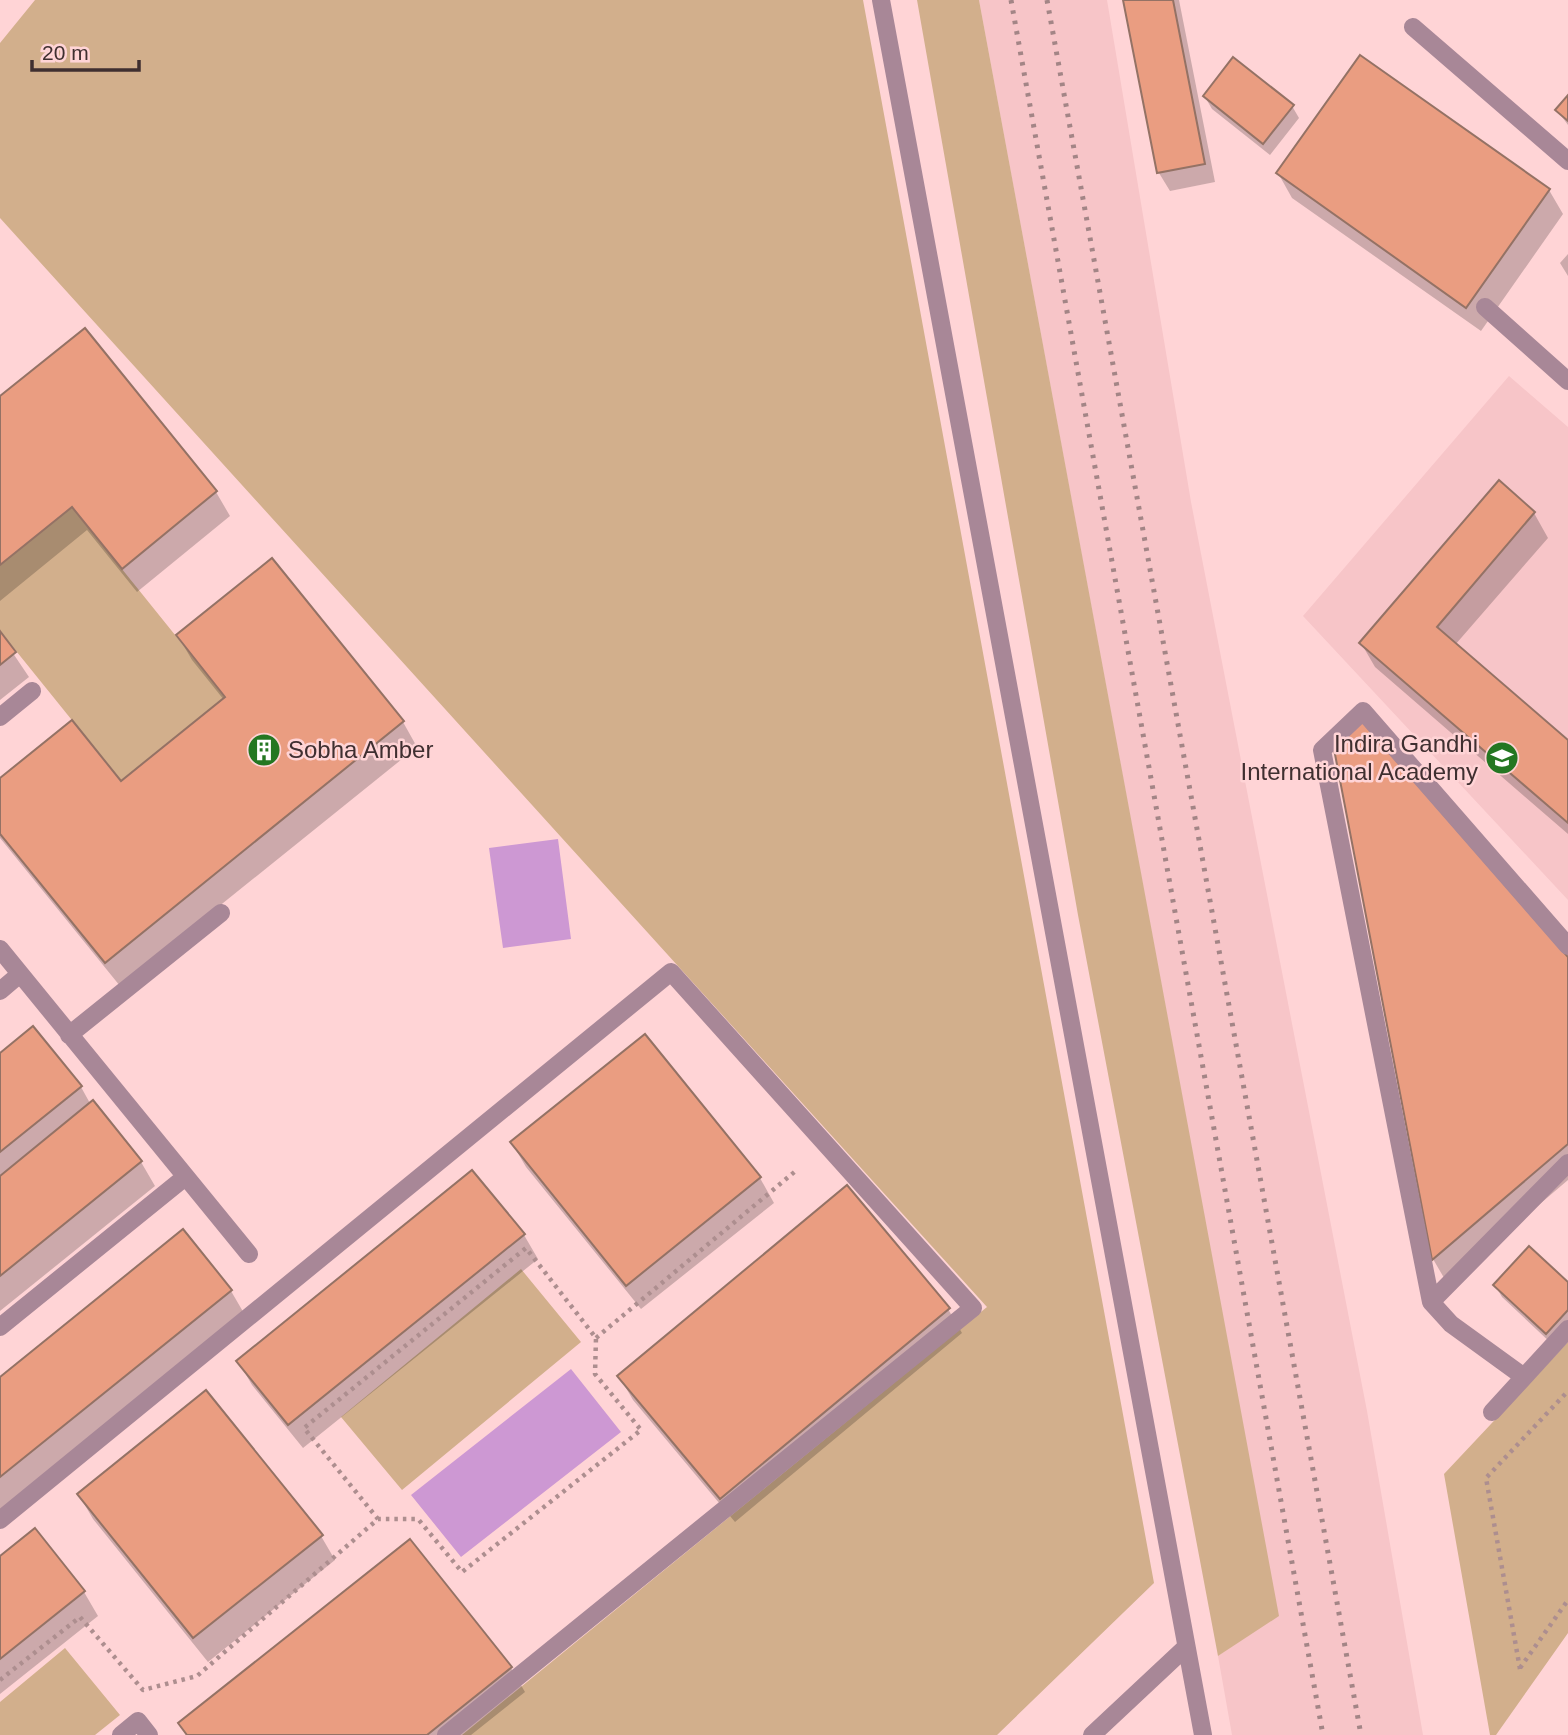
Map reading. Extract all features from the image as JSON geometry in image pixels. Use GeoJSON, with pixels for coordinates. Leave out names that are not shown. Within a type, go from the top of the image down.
{"type":"FeatureCollection","features":[{"type":"Feature","properties":{"kind":"street"},"geometry":{"type":"LineString","coordinates":[[881,0],[1203,1735]]}},
{"type":"Feature","properties":{"kind":"street"},"geometry":{"type":"LineString","coordinates":[[1413,27],[1568,161]]}},
{"type":"Feature","properties":{"kind":"street"},"geometry":{"type":"LineString","coordinates":[[1485,307],[1568,381]]}},
{"type":"Feature","properties":{"kind":"street"},"geometry":{"type":"LineString","coordinates":[[0,717],[32,691]]}},
{"type":"Feature","properties":{"kind":"street"},"geometry":{"type":"LineString","coordinates":[[1524,1377],[1451,1324],[1431,1302],[1322,750],[1363,710],[1568,946]]}},
{"type":"Feature","properties":{"kind":"street"},"geometry":{"type":"LineString","coordinates":[[69,1035],[222,913]]}},
{"type":"Feature","properties":{"kind":"street"},"geometry":{"type":"LineString","coordinates":[[0,949],[184,1178],[249,1254]]}},
{"type":"Feature","properties":{"kind":"street"},"geometry":{"type":"LineString","coordinates":[[0,1520],[671,972],[973,1308],[446,1735]]}},
{"type":"Feature","properties":{"kind":"street"},"geometry":{"type":"LineString","coordinates":[[0,991],[20,974]]}},
{"type":"Feature","properties":{"kind":"street"},"geometry":{"type":"LineString","coordinates":[[1431,1302],[1568,1163]]}},
{"type":"Feature","properties":{"kind":"street"},"geometry":{"type":"LineString","coordinates":[[0,1327],[184,1178]]}},
{"type":"Feature","properties":{"kind":"street"},"geometry":{"type":"LineString","coordinates":[[1492,1412],[1568,1329]]}},
{"type":"Feature","properties":{"kind":"street"},"geometry":{"type":"LineString","coordinates":[[1092,1735],[1185,1648]]}},
{"type":"Feature","properties":{"kind":"street"},"geometry":{"type":"LineString","coordinates":[[121,1735],[138,1721],[149,1735]]}},
{"type":"Feature","properties":{"kind":"path"},"geometry":{"type":"LineString","coordinates":[[596,1338],[798,1169]]}},
{"type":"Feature","properties":{"kind":"path"},"geometry":{"type":"LineString","coordinates":[[0,1680],[80,1617],[143,1690],[197,1676],[378,1519],[418,1519],[462,1572],[641,1430],[595,1374],[596,1338],[526,1248],[304,1427],[378,1519]]}},
{"type":"Feature","properties":{"kind":"path"},"geometry":{"type":"LineString","coordinates":[[1568,1391],[1486,1478],[1520,1669],[1568,1600]]}},
{"type":"Feature","properties":{"kind":"shaded area"},"geometry":{"type":"Polygon","coordinates":[[[35,0],[863,0],[1154,1583],[997,1735],[462,1735],[987,1307],[0,218],[0,43],[35,0]]]}},
{"type":"Feature","properties":{"kind":"shaded area"},"geometry":{"type":"Polygon","coordinates":[[[917,0],[979,0],[1279,1616],[1218,1656],[1078,915],[917,0]]]}},
{"type":"Feature","properties":{"kind":"shaded area"},"geometry":{"type":"Polygon","coordinates":[[[979,0],[1107,0],[1191,502],[1367,1411],[1423,1735],[1232,1735],[1218,1656],[1278,1615],[979,0]]]}},
{"type":"Feature","properties":{"kind":"shaded area","name":"Indira Gandhi International Academy"},"geometry":{"type":"Polygon","coordinates":[[[1509,376],[1568,427],[1568,900],[1303,616],[1509,376]]]}},
{"type":"Feature","properties":{"kind":"shaded area"},"geometry":{"type":"Polygon","coordinates":[[[72,507],[225,697],[121,781],[0,631],[0,565],[72,507]]]}},
{"type":"Feature","properties":{"kind":"shaded area"},"geometry":{"type":"Polygon","coordinates":[[[558,839],[571,939],[503,948],[489,848],[558,839]]]}},
{"type":"Feature","properties":{"kind":"shaded area"},"geometry":{"type":"Polygon","coordinates":[[[521,1269],[581,1342],[402,1490],[341,1417],[521,1269]]]}},
{"type":"Feature","properties":{"kind":"shaded area"},"geometry":{"type":"Polygon","coordinates":[[[1568,1342],[1568,1633],[1496,1735],[1490,1735],[1444,1474],[1568,1342]]]}},
{"type":"Feature","properties":{"kind":"shaded area"},"geometry":{"type":"Polygon","coordinates":[[[571,1369],[621,1432],[461,1557],[411,1495],[571,1369]]]}},
{"type":"Feature","properties":{"kind":"shaded area"},"geometry":{"type":"Polygon","coordinates":[[[65,1648],[120,1715],[95,1735],[0,1735],[0,1702],[65,1648]]]}},
{"type":"Feature","properties":{"kind":"building"},"geometry":{"type":"Polygon","coordinates":[[[1123,0],[1173,0],[1205,164],[1157,173],[1123,0]]]}},
{"type":"Feature","properties":{"kind":"building"},"geometry":{"type":"Polygon","coordinates":[[[1360,55],[1550,189],[1466,308],[1276,173],[1360,55]]]}},
{"type":"Feature","properties":{"kind":"building"},"geometry":{"type":"Polygon","coordinates":[[[1233,57],[1294,105],[1263,144],[1203,96],[1233,57]]]}},
{"type":"Feature","properties":{"kind":"building"},"geometry":{"type":"Polygon","coordinates":[[[1568,95],[1568,121],[1555,110],[1568,95]]]}},
{"type":"Feature","properties":{"kind":"building"},"geometry":{"type":"Polygon","coordinates":[[[85,328],[217,491],[122,569],[72,507],[0,565],[0,396],[85,328]]]}},
{"type":"Feature","properties":{"kind":"building"},"geometry":{"type":"Polygon","coordinates":[[[1499,480],[1535,512],[1437,627],[1568,740],[1568,823],[1359,643],[1499,480]]]}},
{"type":"Feature","properties":{"kind":"building","name":"Sobha Amber"},"geometry":{"type":"Polygon","coordinates":[[[272,558],[404,721],[105,963],[0,834],[0,778],[72,720],[121,781],[225,697],[176,635],[272,558]]]}},
{"type":"Feature","properties":{"kind":"building"},"geometry":{"type":"Polygon","coordinates":[[[0,631],[16,652],[0,665],[0,631]]]}},
{"type":"Feature","properties":{"kind":"building"},"geometry":{"type":"Polygon","coordinates":[[[1361,720],[1568,957],[1568,1144],[1432,1260],[1334,749],[1361,720]]]}},
{"type":"Feature","properties":{"kind":"building"},"geometry":{"type":"Polygon","coordinates":[[[33,1026],[82,1086],[0,1152],[0,1053],[33,1026]]]}},
{"type":"Feature","properties":{"kind":"building"},"geometry":{"type":"Polygon","coordinates":[[[645,1034],[761,1177],[626,1286],[510,1142],[645,1034]]]}},
{"type":"Feature","properties":{"kind":"building"},"geometry":{"type":"Polygon","coordinates":[[[93,1100],[142,1161],[0,1276],[0,1176],[93,1100]]]}},
{"type":"Feature","properties":{"kind":"building"},"geometry":{"type":"Polygon","coordinates":[[[472,1170],[525,1234],[288,1425],[236,1361],[472,1170]]]}},
{"type":"Feature","properties":{"kind":"building"},"geometry":{"type":"Polygon","coordinates":[[[847,1185],[950,1308],[720,1499],[617,1376],[847,1185]]]}},
{"type":"Feature","properties":{"kind":"building"},"geometry":{"type":"Polygon","coordinates":[[[183,1229],[232,1290],[0,1477],[0,1377],[183,1229]]]}},
{"type":"Feature","properties":{"kind":"building"},"geometry":{"type":"Polygon","coordinates":[[[1529,1246],[1568,1282],[1568,1310],[1546,1334],[1493,1285],[1529,1246]]]}},
{"type":"Feature","properties":{"kind":"building"},"geometry":{"type":"Polygon","coordinates":[[[206,1390],[323,1535],[193,1638],[77,1494],[206,1390]]]}},
{"type":"Feature","properties":{"kind":"building"},"geometry":{"type":"Polygon","coordinates":[[[35,1528],[85,1591],[0,1659],[0,1556],[35,1528]]]}},
{"type":"Feature","properties":{"kind":"building"},"geometry":{"type":"Polygon","coordinates":[[[410,1539],[512,1667],[427,1735],[187,1735],[178,1723],[410,1539]]]}},
{"type":"Feature","properties":{"kind":"railway"},"geometry":{"type":"LineString","coordinates":[[1011,0],[1323,1735]]}},
{"type":"Feature","properties":{"kind":"railway"},"geometry":{"type":"LineString","coordinates":[[1047,0],[1361,1735]]}},
{"type":"Feature","properties":{"kind":"place","name":"Sobha Amber"},"geometry":{"type":"Point","coordinates":[264,750]}},
{"type":"Feature","properties":{"kind":"place","name":"Indira Gandhi International Academy"},"geometry":{"type":"Point","coordinates":[1502,758]}}]}
